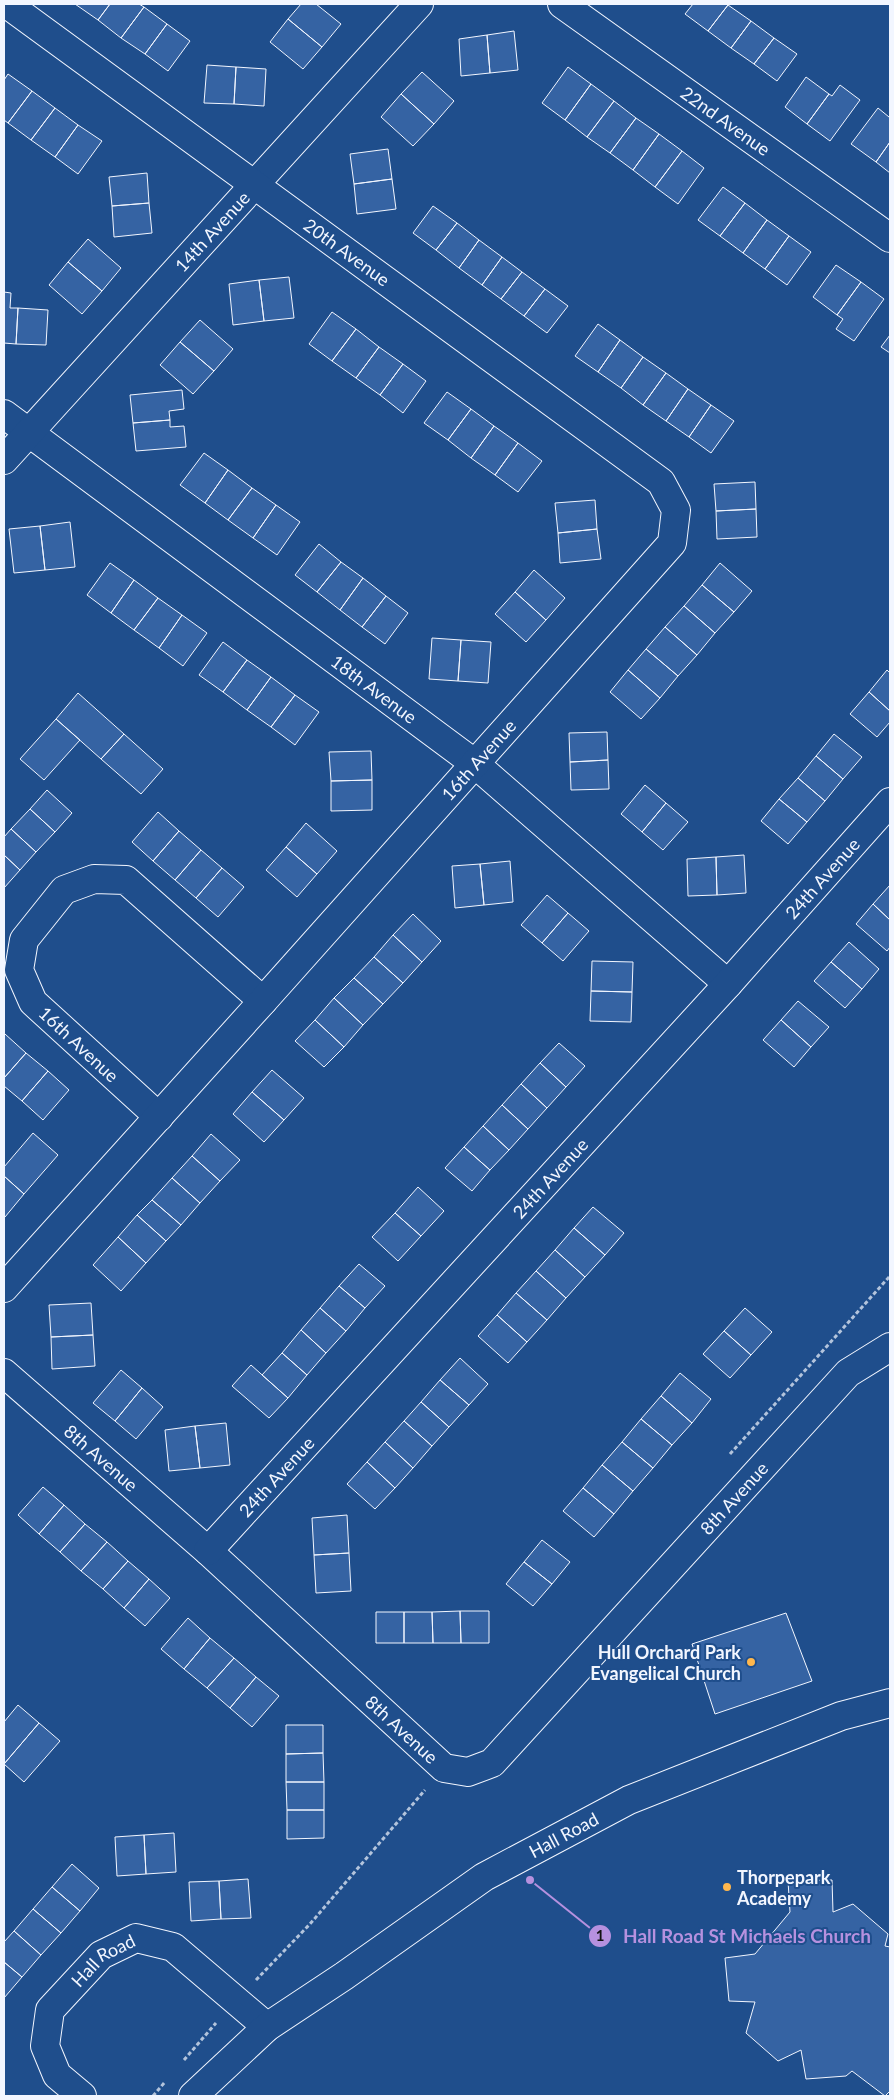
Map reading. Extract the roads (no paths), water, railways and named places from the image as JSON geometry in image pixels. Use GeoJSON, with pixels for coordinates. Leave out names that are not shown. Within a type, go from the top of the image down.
{"type":"FeatureCollection","features":[{"type":"Feature","properties":{"kind":"street","name":"20th Avenue"},"geometry":{"type":"LineString","coordinates":[[6,4],[661,482],[676,510]]}},
{"type":"Feature","properties":{"kind":"street","name":"14th Avenue"},"geometry":{"type":"LineString","coordinates":[[4,460],[419,4]]}},
{"type":"Feature","properties":{"kind":"street","name":"22nd Avenue"},"geometry":{"type":"LineString","coordinates":[[562,4],[890,238]]}},
{"type":"Feature","properties":{"kind":"street","name":"18th Avenue"},"geometry":{"type":"LineString","coordinates":[[4,414],[474,763],[728,984]]}},
{"type":"Feature","properties":{"kind":"street","name":"16th Avenue"},"geometry":{"type":"LineString","coordinates":[[4,1288],[672,543],[676,510]]}},
{"type":"Feature","properties":{"kind":"street","name":"24th Avenue"},"geometry":{"type":"LineString","coordinates":[[208,1551],[728,984],[890,802]]}},
{"type":"Feature","properties":{"kind":"street","name":"16th Avenue"},"geometry":{"type":"LineString","coordinates":[[159,1117],[34,1002],[19,970],[24,940],[64,890],[94,879],[126,880],[263,1001]]}},
{"type":"Feature","properties":{"kind":"street","name":"8th Avenue"},"geometry":{"type":"LineString","coordinates":[[4,1373],[208,1551],[444,1768],[468,1772],[492,1763],[848,1373],[890,1347]]}},
{"type":"Feature","properties":{"kind":"street","name":"Hall Road"},"geometry":{"type":"LineString","coordinates":[[193,2096],[267,2027],[344,1976],[484,1877],[629,1800],[841,1716],[890,1703]]}},
{"type":"Feature","properties":{"kind":"street","name":"Hall Road"},"geometry":{"type":"LineString","coordinates":[[82,2096],[57,2075],[46,2046],[50,2010],[102,1955],[136,1938],[172,1947],[267,2027]]}},
{"type":"Feature","properties":{"kind":"place","name":"Hull Orchard Park Evangelical Church"},"geometry":{"type":"Point","coordinates":[751,1662]}},
{"type":"Feature","properties":{"kind":"place","name":"Hall Road St Michaels Church"},"geometry":{"type":"Point","coordinates":[530,1880]}},
{"type":"Feature","properties":{"kind":"place","name":"Thorpepark Academy"},"geometry":{"type":"Point","coordinates":[727,1887]}}]}
